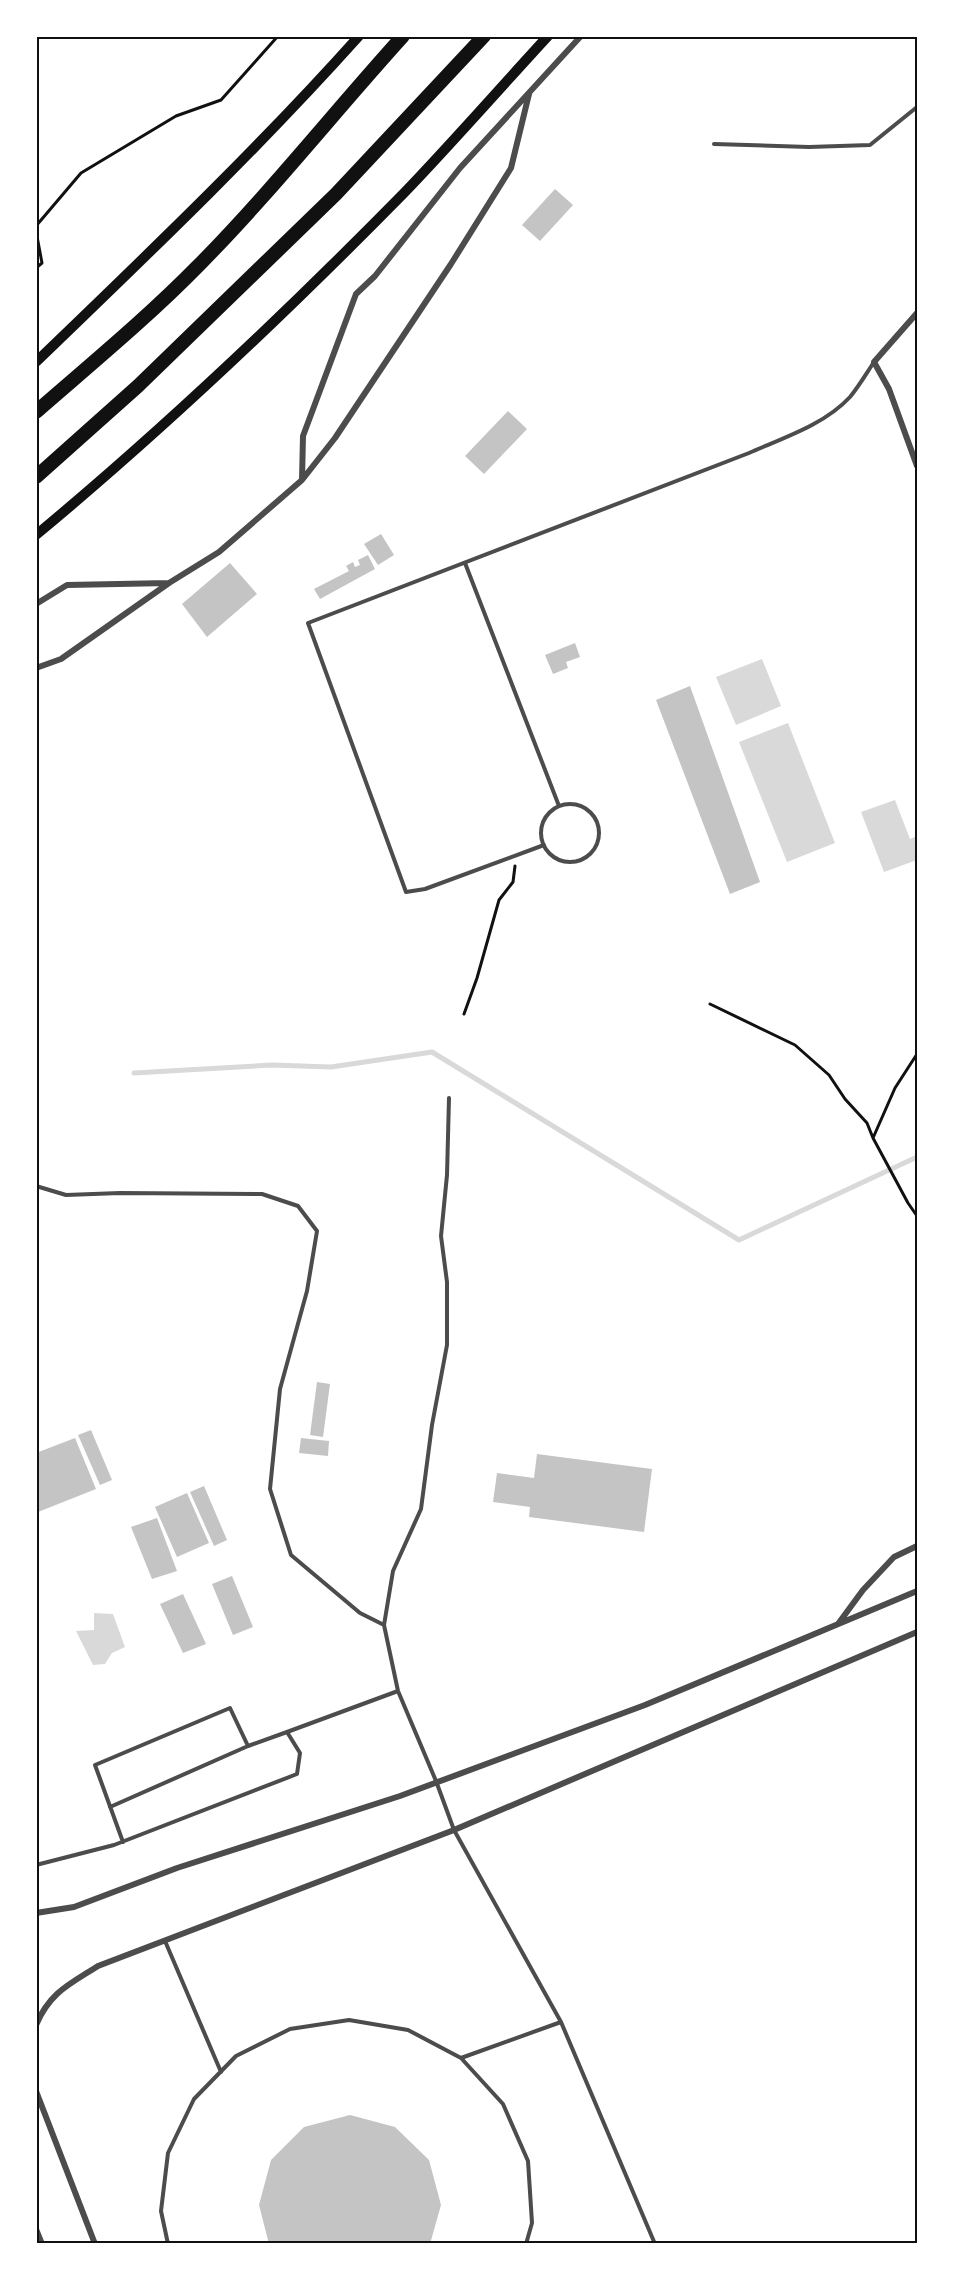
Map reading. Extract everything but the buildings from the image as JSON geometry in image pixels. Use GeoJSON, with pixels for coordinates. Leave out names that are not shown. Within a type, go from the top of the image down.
{"type":"FeatureCollection","features":[{"type":"Feature","properties":{"kind":"highway"},"geometry":{"type":"LineString","coordinates":[[36,412],[199,265],[268,191],[403,36]]}},
{"type":"Feature","properties":{"kind":"highway"},"geometry":{"type":"LineString","coordinates":[[36,477],[138,386],[336,194],[484,36]]}},
{"type":"Feature","properties":{"kind":"main road"},"geometry":{"type":"LineString","coordinates":[[36,362],[158,244],[286,114],[358,36]]}},
{"type":"Feature","properties":{"kind":"main road"},"geometry":{"type":"LineString","coordinates":[[36,535],[109,474],[284,312],[405,191],[548,36]]}},
{"type":"Feature","properties":{"kind":"street"},"geometry":{"type":"LineString","coordinates":[[302,480],[303,436],[356,294],[375,276],[460,168],[581,36]]}},
{"type":"Feature","properties":{"kind":"street"},"geometry":{"type":"LineString","coordinates":[[36,668],[61,659],[170,583],[219,552],[302,480],[335,438],[451,264],[511,168],[529,92]]}},
{"type":"Feature","properties":{"kind":"street"},"geometry":{"type":"LineString","coordinates":[[917,313],[874,362],[889,389],[917,466]]}},
{"type":"Feature","properties":{"kind":"street"},"geometry":{"type":"LineString","coordinates":[[36,604],[67,585],[170,583]]}},
{"type":"Feature","properties":{"kind":"street"},"geometry":{"type":"LineString","coordinates":[[838,1625],[863,1590],[894,1557],[917,1546]]}},
{"type":"Feature","properties":{"kind":"street"},"geometry":{"type":"LineString","coordinates":[[36,1913],[74,1907],[177,1868],[354,1812],[645,1705],[917,1592]]}},
{"type":"Feature","properties":{"kind":"street"},"geometry":{"type":"LineString","coordinates":[[36,2025],[41,2013],[56,1993],[98,1966],[454,1830],[917,1632]]}},
{"type":"Feature","properties":{"kind":"street"},"geometry":{"type":"LineString","coordinates":[[36,2091],[95,2244]]}},
{"type":"Feature","properties":{"kind":"street"},"geometry":{"type":"LineString","coordinates":[[36,2229],[42,2244]]}},
{"type":"Feature","properties":{"kind":"lane"},"geometry":{"type":"LineString","coordinates":[[714,144],[810,147],[870,145],[917,106]]}},
{"type":"Feature","properties":{"kind":"lane"},"geometry":{"type":"LineString","coordinates":[[544,845],[425,889],[406,892],[308,623],[738,457],[809,426],[837,408],[850,396],[874,362]]}},
{"type":"Feature","properties":{"kind":"lane"},"geometry":{"type":"LineString","coordinates":[[465,563],[560,806]]}},
{"type":"Feature","properties":{"kind":"lane"},"geometry":{"type":"LineString","coordinates":[[573,804],[591,812],[599,830],[595,848],[588,856],[570,862],[560,860],[551,855],[544,845],[541,830],[543,821],[548,814],[560,806],[573,804]]}},
{"type":"Feature","properties":{"kind":"lane"},"geometry":{"type":"LineString","coordinates":[[449,1098],[447,1175],[441,1236],[447,1282],[447,1345],[432,1425],[421,1509],[393,1570],[384,1625],[398,1691],[454,1830],[561,2022],[655,2244]]}},
{"type":"Feature","properties":{"kind":"lane"},"geometry":{"type":"LineString","coordinates":[[36,1186],[66,1195],[262,1194],[298,1206],[317,1231],[307,1291],[280,1389],[270,1489],[291,1556],[360,1613],[384,1625]]}},
{"type":"Feature","properties":{"kind":"lane"},"geometry":{"type":"LineString","coordinates":[[110,1807],[248,1746],[398,1691]]}},
{"type":"Feature","properties":{"kind":"lane"},"geometry":{"type":"LineString","coordinates":[[123,1842],[95,1765],[230,1708],[248,1746]]}},
{"type":"Feature","properties":{"kind":"lane"},"geometry":{"type":"LineString","coordinates":[[36,1864],[123,1842],[297,1774],[300,1753],[287,1732]]}},
{"type":"Feature","properties":{"kind":"lane"},"geometry":{"type":"LineString","coordinates":[[165,1941],[221,2072]]}},
{"type":"Feature","properties":{"kind":"lane"},"geometry":{"type":"LineString","coordinates":[[168,2244],[161,2211],[168,2152],[195,2099],[236,2056],[290,2029],[349,2020],[408,2030],[461,2058],[503,2104],[528,2162],[532,2223],[526,2244]]}},
{"type":"Feature","properties":{"kind":"lane"},"geometry":{"type":"LineString","coordinates":[[461,2058],[561,2022]]}},
{"type":"Feature","properties":{"kind":"path"},"geometry":{"type":"LineString","coordinates":[[36,226],[81,173],[176,116],[221,100],[278,36]]}},
{"type":"Feature","properties":{"kind":"path"},"geometry":{"type":"LineString","coordinates":[[36,231],[42,263],[36,268]]}},
{"type":"Feature","properties":{"kind":"path"},"geometry":{"type":"LineString","coordinates":[[464,1014],[477,978],[499,900],[513,882],[516,855]]}},
{"type":"Feature","properties":{"kind":"path"},"geometry":{"type":"LineString","coordinates":[[710,1004],[795,1045],[829,1075],[845,1099],[867,1122],[873,1138],[917,1216]]}},
{"type":"Feature","properties":{"kind":"path"},"geometry":{"type":"LineString","coordinates":[[873,1138],[895,1088],[917,1054]]}},
{"type":"Feature","properties":{"kind":"shaded area"},"geometry":{"type":"Polygon","coordinates":[[[762,659],[781,706],[736,725],[716,677],[762,659]]]}},
{"type":"Feature","properties":{"kind":"shaded area"},"geometry":{"type":"Polygon","coordinates":[[[788,723],[835,843],[787,862],[739,742],[788,723]]]}},
{"type":"Feature","properties":{"kind":"shaded area"},"geometry":{"type":"Polygon","coordinates":[[[895,800],[910,839],[917,836],[917,860],[884,872],[861,812],[895,800]]]}},
{"type":"Feature","properties":{"kind":"shaded area"},"geometry":{"type":"Polygon","coordinates":[[[94,1613],[113,1614],[125,1647],[112,1653],[105,1664],[93,1665],[76,1631],[94,1630],[94,1613]]]}},
{"type":"Feature","properties":{"kind":"waterway"},"geometry":{"type":"LineString","coordinates":[[134,1073],[272,1065],[331,1067],[432,1052],[739,1240],[917,1157]]}}]}
